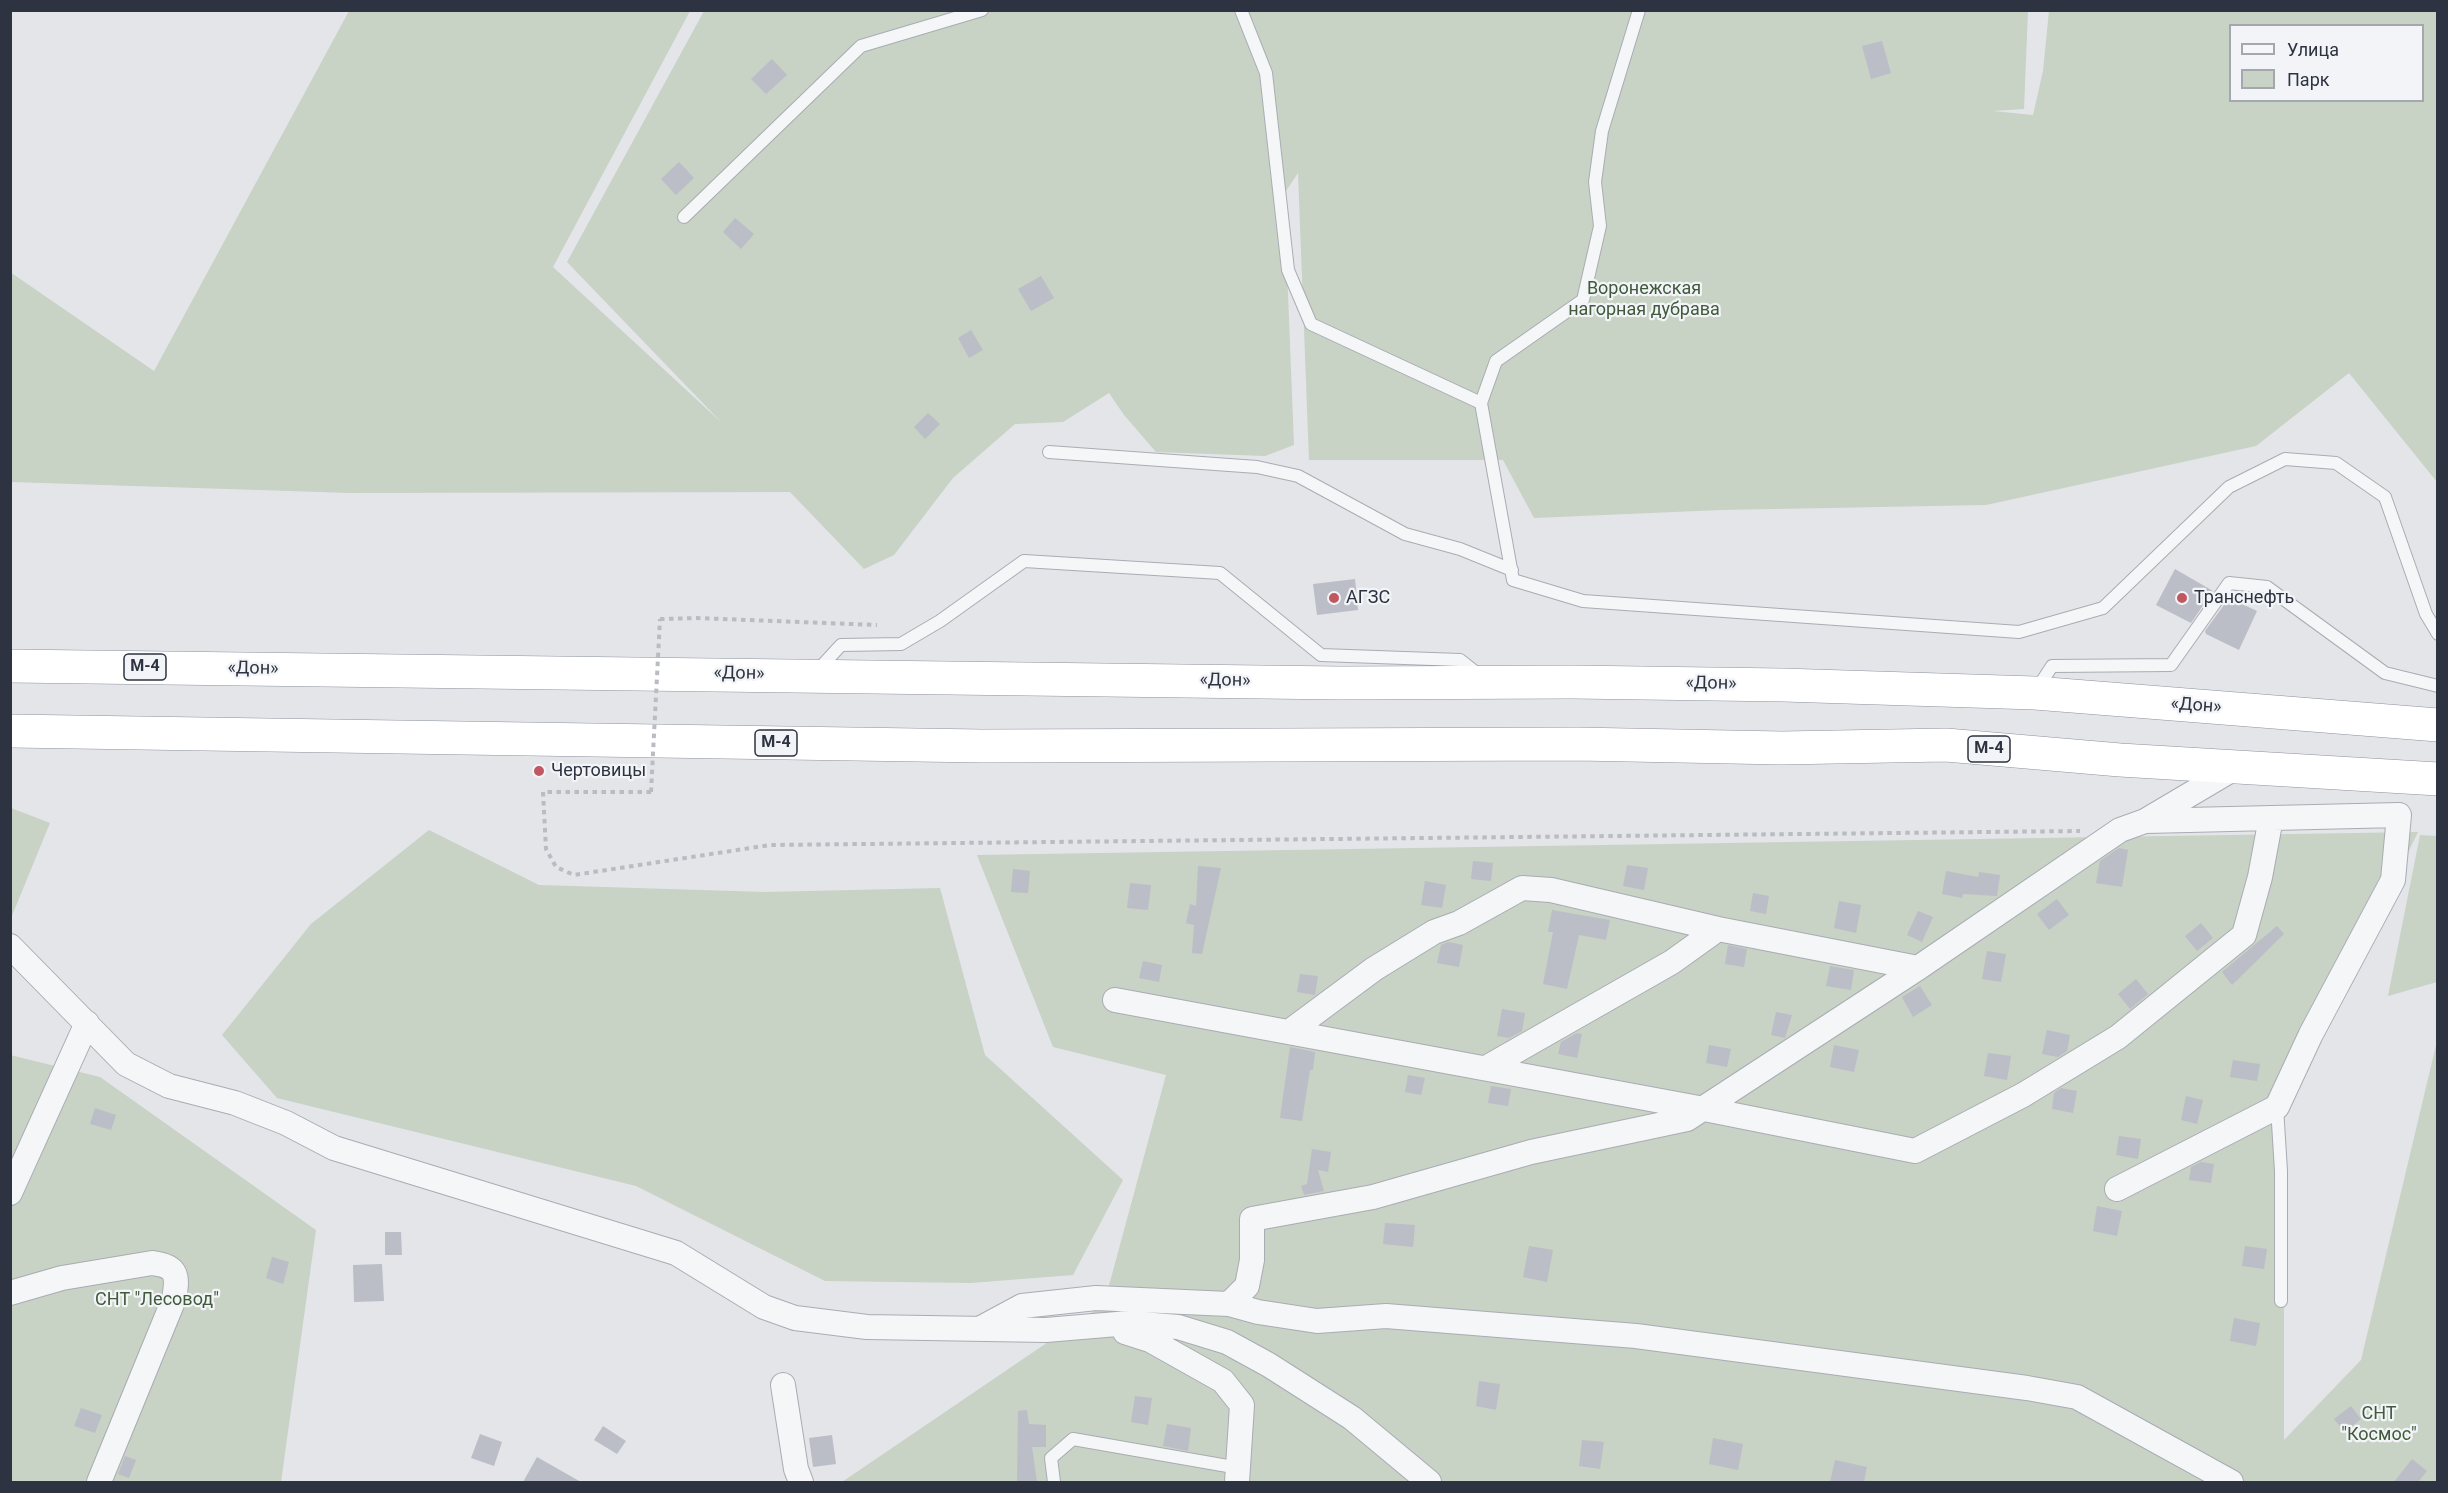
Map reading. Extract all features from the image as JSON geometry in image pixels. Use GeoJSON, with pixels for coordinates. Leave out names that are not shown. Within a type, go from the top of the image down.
{"type":"FeatureCollection","features":[{"type":"Feature","properties":{"kind":"highway","name":"«Дон»"},"geometry":{"type":"LineString","coordinates":[[10,666],[1718,684],[2035,693],[2438,724]]}},
{"type":"Feature","properties":{"kind":"highway","name":"М-4"},"geometry":{"type":"LineString","coordinates":[[10,731],[982,746],[1577,744],[1782,748],[1946,745],[2120,760],[2438,779]]}},
{"type":"Feature","properties":{"kind":"street"},"geometry":{"type":"LineString","coordinates":[[1230,1305],[1247,1286],[1252,1260],[1252,1219],[1373,1197],[1531,1152],[1688,1119],[1918,968],[2120,830],[2145,821],[2238,766]]}},
{"type":"Feature","properties":{"kind":"street"},"geometry":{"type":"LineString","coordinates":[[2117,1189],[2277,1107],[2311,1034],[2393,880],[2399,815],[2145,821]]}},
{"type":"Feature","properties":{"kind":"street"},"geometry":{"type":"LineString","coordinates":[[1115,1000],[1704,1109],[1915,1151],[2023,1095],[2118,1037],[2244,935],[2260,877],[2271,818]]}},
{"type":"Feature","properties":{"kind":"street"},"geometry":{"type":"LineString","coordinates":[[1289,1032],[1374,969],[1434,932],[1459,923],[1522,888],[1551,890],[1718,929],[1918,968]]}},
{"type":"Feature","properties":{"kind":"street"},"geometry":{"type":"LineString","coordinates":[[1486,1068],[1672,962],[1718,929]]}},
{"type":"Feature","properties":{"kind":"street"},"geometry":{"type":"LineString","coordinates":[[10,946],[126,1064],[169,1086],[235,1103],[286,1123],[334,1148],[675,1253],[764,1307],[795,1318],[867,1328],[1046,1330],[1129,1323],[1178,1327],[1227,1342],[1269,1365],[1352,1418],[1402,1473],[1429,1482]]}},
{"type":"Feature","properties":{"kind":"street"},"geometry":{"type":"LineString","coordinates":[[10,1193],[87,1023]]}},
{"type":"Feature","properties":{"kind":"street"},"geometry":{"type":"LineString","coordinates":[[10,1293],[62,1278],[152,1263],[166,1265],[173,1270],[177,1280],[174,1299],[99,1482]]}},
{"type":"Feature","properties":{"kind":"street"},"geometry":{"type":"LineString","coordinates":[[981,1328],[1022,1306],[1096,1298],[1230,1305],[1258,1312],[1317,1321],[1386,1316],[1636,1336],[2027,1388],[2077,1397],[2231,1482]]}},
{"type":"Feature","properties":{"kind":"street"},"geometry":{"type":"LineString","coordinates":[[1100,1324],[1150,1340],[1223,1381],[1242,1405],[1238,1475]]}},
{"type":"Feature","properties":{"kind":"street"},"geometry":{"type":"LineString","coordinates":[[783,1385],[796,1469],[801,1482]]}},
{"type":"Feature","properties":{"kind":"lane"},"geometry":{"type":"LineString","coordinates":[[684,217],[861,46],[982,10]]}},
{"type":"Feature","properties":{"kind":"lane"},"geometry":{"type":"LineString","coordinates":[[1241,10],[1266,73],[1288,270],[1311,324],[1481,403]]}},
{"type":"Feature","properties":{"kind":"lane"},"geometry":{"type":"LineString","coordinates":[[1639,10],[1602,131],[1595,182],[1600,226],[1583,300],[1496,361],[1481,403],[1513,580],[1582,601],[2019,632],[2103,608],[2229,487],[2285,459],[2336,463],[2385,497],[2426,614],[2438,634]]}},
{"type":"Feature","properties":{"kind":"lane"},"geometry":{"type":"LineString","coordinates":[[1049,452],[1257,467],[1298,477],[1405,534],[1460,549],[1512,570]]}},
{"type":"Feature","properties":{"kind":"lane"},"geometry":{"type":"LineString","coordinates":[[813,675],[841,645],[901,644],[940,621],[1024,561],[1220,573],[1322,655],[1460,660],[1489,683]]}},
{"type":"Feature","properties":{"kind":"lane"},"geometry":{"type":"LineString","coordinates":[[2035,693],[2052,666],[2171,665],[2229,583],[2267,587],[2385,673],[2438,686]]}},
{"type":"Feature","properties":{"kind":"lane"},"geometry":{"type":"LineString","coordinates":[[2277,1107],[2281,1171],[2280,1301]]}},
{"type":"Feature","properties":{"kind":"lane"},"geometry":{"type":"LineString","coordinates":[[1054,1482],[1051,1458],[1073,1439],[1238,1475]]}},
{"type":"Feature","properties":{"kind":"path"},"geometry":{"type":"LineString","coordinates":[[877,626],[697,618],[660,619],[651,792],[543,792],[546,849],[556,867],[574,875],[770,845],[2120,830]]}},
{"type":"Feature","properties":{"kind":"green space","name":"Воронежская нагорная дубрава"},"geometry":{"type":"Polygon","coordinates":[[[349,11],[690,11],[553,267],[722,423],[567,262],[704,11],[2028,11],[2024,109],[1993,111],[2033,115],[2043,71],[2049,11],[2437,11],[2437,482],[2349,373],[2256,446],[1986,505],[1721,510],[1534,518],[1503,460],[1309,460],[1298,173],[1284,194],[1294,445],[1265,456],[1156,452],[1124,415],[1109,393],[1063,422],[1015,424],[953,478],[894,555],[864,569],[790,492],[351,493],[11,482],[10,272],[154,371],[349,11]]]}},
{"type":"Feature","properties":{"kind":"green space"},"geometry":{"type":"Polygon","coordinates":[[[11,808],[50,823],[11,918],[11,808]]]}},
{"type":"Feature","properties":{"kind":"green space"},"geometry":{"type":"Polygon","coordinates":[[[429,830],[539,885],[766,892],[940,888],[985,1055],[1123,1180],[1073,1275],[971,1283],[825,1281],[636,1186],[277,1098],[222,1035],[311,924],[429,830]]]}},
{"type":"Feature","properties":{"kind":"green space","name":"СНТ \"Космос\""},"geometry":{"type":"Polygon","coordinates":[[[2418,832],[2284,1108],[2284,1440],[2361,1360],[2437,1041],[2437,1482],[842,1482],[1104,1304],[1166,1075],[1053,1047],[977,855],[2418,832]]]}},
{"type":"Feature","properties":{"kind":"green space"},"geometry":{"type":"Polygon","coordinates":[[[2420,835],[2437,836],[2437,982],[2388,996],[2420,835]]]}},
{"type":"Feature","properties":{"kind":"green space","name":"СНТ \"Лесовод\""},"geometry":{"type":"Polygon","coordinates":[[[10,1055],[100,1077],[316,1230],[281,1482],[11,1482],[10,1055]]]}},
{"type":"Feature","properties":{"kind":"building"},"geometry":{"type":"Polygon","coordinates":[[[1882,41],[1891,73],[1871,79],[1862,46],[1882,41]]]}},
{"type":"Feature","properties":{"kind":"building"},"geometry":{"type":"Polygon","coordinates":[[[772,59],[787,75],[766,94],[751,79],[772,59]]]}},
{"type":"Feature","properties":{"kind":"building"},"geometry":{"type":"Polygon","coordinates":[[[679,162],[694,178],[676,195],[661,179],[679,162]]]}},
{"type":"Feature","properties":{"kind":"building"},"geometry":{"type":"Polygon","coordinates":[[[735,218],[754,234],[741,249],[723,232],[735,218]]]}},
{"type":"Feature","properties":{"kind":"building"},"geometry":{"type":"Polygon","coordinates":[[[1041,276],[1054,298],[1031,311],[1018,289],[1041,276]]]}},
{"type":"Feature","properties":{"kind":"building"},"geometry":{"type":"Polygon","coordinates":[[[971,330],[983,350],[969,358],[958,338],[971,330]]]}},
{"type":"Feature","properties":{"kind":"building"},"geometry":{"type":"Polygon","coordinates":[[[928,413],[940,424],[925,439],[914,427],[928,413]]]}},
{"type":"Feature","properties":{"kind":"building"},"geometry":{"type":"Polygon","coordinates":[[[2175,569],[2213,591],[2191,623],[2156,605],[2175,569]]]}},
{"type":"Feature","properties":{"kind":"building"},"geometry":{"type":"Polygon","coordinates":[[[1355,579],[1358,610],[1317,615],[1313,584],[1355,579]]]}},
{"type":"Feature","properties":{"kind":"building"},"geometry":{"type":"Polygon","coordinates":[[[2229,598],[2257,611],[2239,650],[2206,634],[2205,631],[2229,598]]]}},
{"type":"Feature","properties":{"kind":"building"},"geometry":{"type":"Polygon","coordinates":[[[2119,848],[2128,850],[2122,887],[2096,883],[2100,861],[2119,848]]]}},
{"type":"Feature","properties":{"kind":"building"},"geometry":{"type":"Polygon","coordinates":[[[1473,861],[1493,863],[1491,881],[1471,879],[1473,861]]]}},
{"type":"Feature","properties":{"kind":"building"},"geometry":{"type":"Polygon","coordinates":[[[1627,865],[1648,868],[1644,890],[1623,886],[1627,865]]]}},
{"type":"Feature","properties":{"kind":"building"},"geometry":{"type":"Polygon","coordinates":[[[1198,866],[1221,868],[1202,954],[1192,953],[1194,925],[1186,923],[1190,904],[1196,906],[1198,866]]]}},
{"type":"Feature","properties":{"kind":"building"},"geometry":{"type":"Polygon","coordinates":[[[1013,869],[1030,871],[1028,893],[1011,892],[1013,869]]]}},
{"type":"Feature","properties":{"kind":"building"},"geometry":{"type":"Polygon","coordinates":[[[1946,871],[1978,877],[1979,872],[2000,875],[1997,896],[1963,894],[1962,898],[1942,894],[1946,871]]]}},
{"type":"Feature","properties":{"kind":"building"},"geometry":{"type":"Polygon","coordinates":[[[1425,881],[1446,885],[1442,908],[1421,905],[1425,881]]]}},
{"type":"Feature","properties":{"kind":"building"},"geometry":{"type":"Polygon","coordinates":[[[1130,883],[1151,885],[1148,910],[1127,908],[1130,883]]]}},
{"type":"Feature","properties":{"kind":"building"},"geometry":{"type":"Polygon","coordinates":[[[1753,893],[1769,896],[1766,914],[1750,911],[1753,893]]]}},
{"type":"Feature","properties":{"kind":"building"},"geometry":{"type":"Polygon","coordinates":[[[2057,899],[2069,915],[2049,930],[2037,914],[2057,899]]]}},
{"type":"Feature","properties":{"kind":"building"},"geometry":{"type":"Polygon","coordinates":[[[1839,901],[1861,905],[1856,933],[1834,928],[1839,901]]]}},
{"type":"Feature","properties":{"kind":"building"},"geometry":{"type":"Polygon","coordinates":[[[1552,910],[1610,920],[1606,940],[1579,935],[1567,989],[1543,984],[1553,932],[1548,932],[1552,910]]]}},
{"type":"Feature","properties":{"kind":"building"},"geometry":{"type":"Polygon","coordinates":[[[1918,911],[1933,917],[1922,942],[1907,935],[1918,911]]]}},
{"type":"Feature","properties":{"kind":"building"},"geometry":{"type":"Polygon","coordinates":[[[2201,923],[2213,938],[2197,951],[2185,936],[2201,923]]]}},
{"type":"Feature","properties":{"kind":"building"},"geometry":{"type":"Polygon","coordinates":[[[2277,926],[2284,934],[2232,985],[2222,972],[2277,926]]]}},
{"type":"Feature","properties":{"kind":"building"},"geometry":{"type":"Polygon","coordinates":[[[1448,942],[1463,945],[1459,967],[1437,963],[1441,945],[1448,942]]]}},
{"type":"Feature","properties":{"kind":"building"},"geometry":{"type":"Polygon","coordinates":[[[1728,945],[1747,949],[1744,967],[1725,964],[1728,945]]]}},
{"type":"Feature","properties":{"kind":"building"},"geometry":{"type":"Polygon","coordinates":[[[1987,951],[2006,954],[2001,982],[1982,979],[1987,951]]]}},
{"type":"Feature","properties":{"kind":"building"},"geometry":{"type":"Polygon","coordinates":[[[1143,961],[1162,965],[1159,982],[1139,978],[1143,961]]]}},
{"type":"Feature","properties":{"kind":"building"},"geometry":{"type":"Polygon","coordinates":[[[1830,966],[1854,970],[1851,990],[1826,986],[1830,966]]]}},
{"type":"Feature","properties":{"kind":"building"},"geometry":{"type":"Polygon","coordinates":[[[1300,974],[1318,976],[1315,995],[1297,992],[1300,974]]]}},
{"type":"Feature","properties":{"kind":"building"},"geometry":{"type":"Polygon","coordinates":[[[2136,979],[2148,994],[2130,1009],[2118,994],[2136,979]]]}},
{"type":"Feature","properties":{"kind":"building"},"geometry":{"type":"Polygon","coordinates":[[[1920,986],[1932,1005],[1913,1017],[1902,997],[1920,986]]]}},
{"type":"Feature","properties":{"kind":"building"},"geometry":{"type":"Polygon","coordinates":[[[1502,1009],[1525,1013],[1522,1031],[1509,1038],[1497,1036],[1502,1009]]]}},
{"type":"Feature","properties":{"kind":"building"},"geometry":{"type":"Polygon","coordinates":[[[1776,1012],[1792,1015],[1785,1038],[1771,1035],[1776,1012]]]}},
{"type":"Feature","properties":{"kind":"building"},"geometry":{"type":"Polygon","coordinates":[[[2047,1030],[2070,1035],[2067,1051],[2058,1057],[2042,1054],[2047,1030]]]}},
{"type":"Feature","properties":{"kind":"building"},"geometry":{"type":"Polygon","coordinates":[[[1577,1033],[1582,1034],[1577,1058],[1558,1054],[1561,1042],[1577,1033]]]}},
{"type":"Feature","properties":{"kind":"building"},"geometry":{"type":"Polygon","coordinates":[[[1709,1045],[1731,1049],[1727,1067],[1706,1063],[1709,1045]]]}},
{"type":"Feature","properties":{"kind":"building"},"geometry":{"type":"Polygon","coordinates":[[[1834,1045],[1859,1050],[1854,1072],[1830,1067],[1834,1045]]]}},
{"type":"Feature","properties":{"kind":"building"},"geometry":{"type":"Polygon","coordinates":[[[1290,1047],[1315,1052],[1302,1121],[1280,1118],[1290,1047]]]}},
{"type":"Feature","properties":{"kind":"building"},"geometry":{"type":"Polygon","coordinates":[[[1988,1053],[2011,1056],[2007,1080],[1984,1076],[1988,1053]]]}},
{"type":"Feature","properties":{"kind":"building"},"geometry":{"type":"Polygon","coordinates":[[[2233,1060],[2260,1064],[2257,1081],[2230,1077],[2233,1060]]]}},
{"type":"Feature","properties":{"kind":"building"},"geometry":{"type":"Polygon","coordinates":[[[1408,1075],[1425,1078],[1421,1095],[1405,1092],[1408,1075]]]}},
{"type":"Feature","properties":{"kind":"building"},"geometry":{"type":"Polygon","coordinates":[[[1491,1086],[1511,1089],[1508,1106],[1488,1103],[1491,1086]]]}},
{"type":"Feature","properties":{"kind":"building"},"geometry":{"type":"Polygon","coordinates":[[[2061,1088],[2077,1091],[2073,1113],[2052,1109],[2054,1093],[2061,1088]]]}},
{"type":"Feature","properties":{"kind":"building"},"geometry":{"type":"Polygon","coordinates":[[[2186,1096],[2203,1100],[2197,1124],[2181,1120],[2186,1096]]]}},
{"type":"Feature","properties":{"kind":"building"},"geometry":{"type":"Polygon","coordinates":[[[95,1108],[116,1115],[111,1130],[90,1124],[95,1108]]]}},
{"type":"Feature","properties":{"kind":"building"},"geometry":{"type":"Polygon","coordinates":[[[2119,1136],[2141,1139],[2138,1159],[2116,1155],[2119,1136]]]}},
{"type":"Feature","properties":{"kind":"building"},"geometry":{"type":"Polygon","coordinates":[[[1312,1149],[1331,1152],[1328,1172],[1318,1170],[1324,1191],[1304,1195],[1301,1186],[1307,1184],[1312,1149]]]}},
{"type":"Feature","properties":{"kind":"building"},"geometry":{"type":"Polygon","coordinates":[[[2201,1162],[2214,1164],[2211,1183],[2189,1180],[2191,1167],[2201,1162]]]}},
{"type":"Feature","properties":{"kind":"building"},"geometry":{"type":"Polygon","coordinates":[[[2097,1206],[2122,1211],[2117,1236],[2093,1231],[2097,1206]]]}},
{"type":"Feature","properties":{"kind":"building"},"geometry":{"type":"Polygon","coordinates":[[[1385,1223],[1415,1225],[1413,1247],[1383,1244],[1385,1223]]]}},
{"type":"Feature","properties":{"kind":"building"},"geometry":{"type":"Polygon","coordinates":[[[385,1232],[401,1232],[402,1255],[385,1255],[385,1232]]]}},
{"type":"Feature","properties":{"kind":"building"},"geometry":{"type":"Polygon","coordinates":[[[1529,1246],[1553,1250],[1547,1282],[1523,1277],[1529,1246]]]}},
{"type":"Feature","properties":{"kind":"building"},"geometry":{"type":"Polygon","coordinates":[[[2245,1246],[2267,1249],[2264,1269],[2242,1266],[2245,1246]]]}},
{"type":"Feature","properties":{"kind":"building"},"geometry":{"type":"Polygon","coordinates":[[[272,1257],[289,1262],[283,1284],[266,1278],[272,1257]]]}},
{"type":"Feature","properties":{"kind":"building"},"geometry":{"type":"Polygon","coordinates":[[[382,1264],[384,1301],[354,1302],[353,1265],[382,1264]]]}},
{"type":"Feature","properties":{"kind":"building"},"geometry":{"type":"Polygon","coordinates":[[[2234,1318],[2260,1323],[2256,1346],[2230,1341],[2234,1318]]]}},
{"type":"Feature","properties":{"kind":"building"},"geometry":{"type":"Polygon","coordinates":[[[1479,1381],[1500,1384],[1496,1410],[1476,1406],[1479,1381]]]}},
{"type":"Feature","properties":{"kind":"building"},"geometry":{"type":"Polygon","coordinates":[[[1135,1396],[1152,1398],[1148,1425],[1131,1422],[1135,1396]]]}},
{"type":"Feature","properties":{"kind":"building"},"geometry":{"type":"Polygon","coordinates":[[[2351,1406],[2361,1419],[2345,1432],[2334,1419],[2351,1406]]]}},
{"type":"Feature","properties":{"kind":"building"},"geometry":{"type":"Polygon","coordinates":[[[81,1408],[102,1415],[95,1433],[74,1426],[81,1408]]]}},
{"type":"Feature","properties":{"kind":"building"},"geometry":{"type":"Polygon","coordinates":[[[1027,1410],[1029,1424],[1046,1425],[1046,1447],[1032,1447],[1037,1482],[1017,1482],[1018,1411],[1027,1410]]]}},
{"type":"Feature","properties":{"kind":"building"},"geometry":{"type":"Polygon","coordinates":[[[1167,1424],[1191,1428],[1188,1451],[1163,1446],[1167,1424]]]}},
{"type":"Feature","properties":{"kind":"building"},"geometry":{"type":"Polygon","coordinates":[[[603,1426],[626,1441],[617,1454],[594,1440],[603,1426]]]}},
{"type":"Feature","properties":{"kind":"building"},"geometry":{"type":"Polygon","coordinates":[[[480,1434],[502,1442],[494,1466],[471,1458],[480,1434]]]}},
{"type":"Feature","properties":{"kind":"building"},"geometry":{"type":"Polygon","coordinates":[[[832,1435],[836,1464],[813,1467],[809,1438],[832,1435]]]}},
{"type":"Feature","properties":{"kind":"building"},"geometry":{"type":"Polygon","coordinates":[[[1713,1438],[1743,1444],[1738,1470],[1709,1464],[1713,1438]]]}},
{"type":"Feature","properties":{"kind":"building"},"geometry":{"type":"Polygon","coordinates":[[[1582,1440],[1604,1442],[1600,1469],[1579,1466],[1582,1440]]]}},
{"type":"Feature","properties":{"kind":"building"},"geometry":{"type":"Polygon","coordinates":[[[125,1456],[136,1460],[129,1478],[118,1474],[125,1456]]]}},
{"type":"Feature","properties":{"kind":"building"},"geometry":{"type":"Polygon","coordinates":[[[537,1457],[581,1482],[523,1482],[537,1457]]]}},
{"type":"Feature","properties":{"kind":"building"},"geometry":{"type":"Polygon","coordinates":[[[2412,1459],[2427,1471],[2418,1482],[2394,1482],[2412,1459]]]}},
{"type":"Feature","properties":{"kind":"building"},"geometry":{"type":"Polygon","coordinates":[[[1835,1460],[1867,1467],[1864,1482],[1830,1482],[1835,1460]]]}},
{"type":"Feature","properties":{"kind":"place","name":"АГЗС"},"geometry":{"type":"Point","coordinates":[1334,598]}},
{"type":"Feature","properties":{"kind":"place","name":"Транснефть"},"geometry":{"type":"Point","coordinates":[2182,598]}},
{"type":"Feature","properties":{"kind":"place","name":"Чертовицы"},"geometry":{"type":"Point","coordinates":[539,771]}}]}
